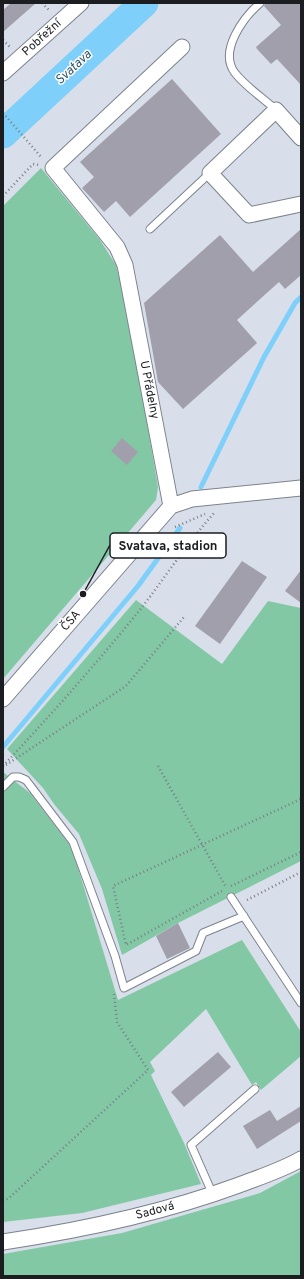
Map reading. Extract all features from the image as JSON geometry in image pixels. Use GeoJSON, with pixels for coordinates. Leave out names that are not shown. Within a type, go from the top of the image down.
{"type":"FeatureCollection","features":[{"type":"Feature","properties":{"kind":"street","name":"Pobřežní"},"geometry":{"type":"LineString","coordinates":[[3,73],[80,3]]}},
{"type":"Feature","properties":{"kind":"street"},"geometry":{"type":"LineString","coordinates":[[49,164],[182,46]]}},
{"type":"Feature","properties":{"kind":"street"},"geometry":{"type":"LineString","coordinates":[[301,138],[276,110],[210,173],[249,215],[301,204]]}},
{"type":"Feature","properties":{"kind":"street","name":"U Přádelny"},"geometry":{"type":"LineString","coordinates":[[49,164],[117,247],[125,265],[174,504]]}},
{"type":"Feature","properties":{"kind":"street"},"geometry":{"type":"LineString","coordinates":[[174,504],[206,497],[301,488]]}},
{"type":"Feature","properties":{"kind":"street","name":"ČSA"},"geometry":{"type":"LineString","coordinates":[[3,699],[174,504]]}},
{"type":"Feature","properties":{"kind":"street","name":"Sadová"},"geometry":{"type":"LineString","coordinates":[[3,1242],[103,1225],[213,1194],[288,1167],[301,1159]]}},
{"type":"Feature","properties":{"kind":"lane"},"geometry":{"type":"LineString","coordinates":[[260,3],[237,28],[229,56],[234,72],[276,110]]}},
{"type":"Feature","properties":{"kind":"lane"},"geometry":{"type":"LineString","coordinates":[[150,229],[210,173]]}},
{"type":"Feature","properties":{"kind":"lane"},"geometry":{"type":"LineString","coordinates":[[3,786],[13,777],[19,776],[26,780],[73,842],[115,956],[124,988],[196,951],[203,933],[244,916]]}},
{"type":"Feature","properties":{"kind":"lane"},"geometry":{"type":"LineString","coordinates":[[231,897],[238,905],[301,1003]]}},
{"type":"Feature","properties":{"kind":"lane"},"geometry":{"type":"LineString","coordinates":[[213,1194],[191,1145],[255,1089]]}},
{"type":"Feature","properties":{"kind":"path"},"geometry":{"type":"LineString","coordinates":[[42,3],[50,12]]}},
{"type":"Feature","properties":{"kind":"path"},"geometry":{"type":"LineString","coordinates":[[3,40],[10,48]]}},
{"type":"Feature","properties":{"kind":"path"},"geometry":{"type":"LineString","coordinates":[[3,113],[49,164]]}},
{"type":"Feature","properties":{"kind":"path"},"geometry":{"type":"LineString","coordinates":[[3,196],[33,164],[49,164]]}},
{"type":"Feature","properties":{"kind":"path"},"geometry":{"type":"LineString","coordinates":[[3,766],[75,686],[140,609],[199,530],[220,507]]}},
{"type":"Feature","properties":{"kind":"path"},"geometry":{"type":"LineString","coordinates":[[173,528],[194,519]]}},
{"type":"Feature","properties":{"kind":"path"},"geometry":{"type":"LineString","coordinates":[[3,766],[126,686],[184,617]]}},
{"type":"Feature","properties":{"kind":"path"},"geometry":{"type":"LineString","coordinates":[[158,766],[231,897]]}},
{"type":"Feature","properties":{"kind":"path"},"geometry":{"type":"LineString","coordinates":[[301,799],[113,886],[126,945],[226,888],[301,852]]}},
{"type":"Feature","properties":{"kind":"path"},"geometry":{"type":"LineString","coordinates":[[238,905],[301,872]]}},
{"type":"Feature","properties":{"kind":"path"},"geometry":{"type":"LineString","coordinates":[[3,1201],[9,1198],[148,1070],[117,1022],[113,1001],[114,989],[124,988]]}},
{"type":"Feature","properties":{"kind":"green space"},"geometry":{"type":"Polygon","coordinates":[[[41,168],[100,240],[116,265],[127,307],[158,487],[156,500],[3,679],[3,206],[41,168]]]}},
{"type":"Feature","properties":{"kind":"green space"},"geometry":{"type":"Polygon","coordinates":[[[136,600],[222,664],[268,601],[301,608],[301,861],[178,923],[122,955],[102,889],[79,834],[43,788],[7,749],[136,600]]]}},
{"type":"Feature","properties":{"kind":"green space"},"geometry":{"type":"Polygon","coordinates":[[[3,772],[30,793],[72,848],[118,1000],[242,940],[301,1032],[301,1056],[261,1090],[256,1082],[252,1085],[206,1009],[150,1062],[155,1071],[151,1075],[184,1143],[201,1184],[82,1213],[3,1222],[3,772]]]}},
{"type":"Feature","properties":{"kind":"green space"},"geometry":{"type":"Polygon","coordinates":[[[301,1171],[301,1276],[3,1276],[3,1254],[122,1233],[260,1193],[301,1171]]]}},
{"type":"Feature","properties":{"kind":"building"},"geometry":{"type":"Polygon","coordinates":[[[11,3],[36,3],[3,32],[3,10],[11,3]]]}},
{"type":"Feature","properties":{"kind":"building"},"geometry":{"type":"Polygon","coordinates":[[[265,3],[301,3],[301,85],[277,59],[271,64],[256,47],[281,25],[264,6],[265,3]]]}},
{"type":"Feature","properties":{"kind":"building"},"geometry":{"type":"Polygon","coordinates":[[[172,79],[221,134],[130,217],[116,201],[104,212],[82,188],[94,177],[80,162],[172,79]]]}},
{"type":"Feature","properties":{"kind":"building"},"geometry":{"type":"Polygon","coordinates":[[[301,229],[301,275],[285,289],[279,282],[237,320],[257,343],[183,409],[158,382],[144,303],[220,235],[253,272],[301,229]]]}},
{"type":"Feature","properties":{"kind":"building"},"geometry":{"type":"Polygon","coordinates":[[[122,438],[138,452],[127,465],[111,451],[122,438]]]}},
{"type":"Feature","properties":{"kind":"building"},"geometry":{"type":"Polygon","coordinates":[[[242,561],[267,577],[220,644],[195,626],[242,561]]]}},
{"type":"Feature","properties":{"kind":"building"},"geometry":{"type":"Polygon","coordinates":[[[301,570],[301,603],[285,591],[301,570]]]}},
{"type":"Feature","properties":{"kind":"building"},"geometry":{"type":"Polygon","coordinates":[[[178,923],[190,948],[167,959],[156,936],[178,923]]]}},
{"type":"Feature","properties":{"kind":"building"},"geometry":{"type":"Polygon","coordinates":[[[218,1052],[231,1067],[184,1107],[171,1092],[218,1052]]]}},
{"type":"Feature","properties":{"kind":"building"},"geometry":{"type":"Polygon","coordinates":[[[301,1106],[301,1121],[257,1149],[243,1126],[270,1110],[277,1121],[301,1106]]]}},
{"type":"Feature","properties":{"kind":"waterway","name":"Svatava"},"geometry":{"type":"LineString","coordinates":[[3,134],[144,3]]}},
{"type":"Feature","properties":{"kind":"waterway"},"geometry":{"type":"LineString","coordinates":[[201,487],[264,357],[295,303],[301,297]]}},
{"type":"Feature","properties":{"kind":"waterway"},"geometry":{"type":"LineString","coordinates":[[3,747],[138,586],[180,528]]}},
{"type":"Feature","properties":{"kind":"place","name":"Svatava, stadion"},"geometry":{"type":"Point","coordinates":[83,594]}}]}
